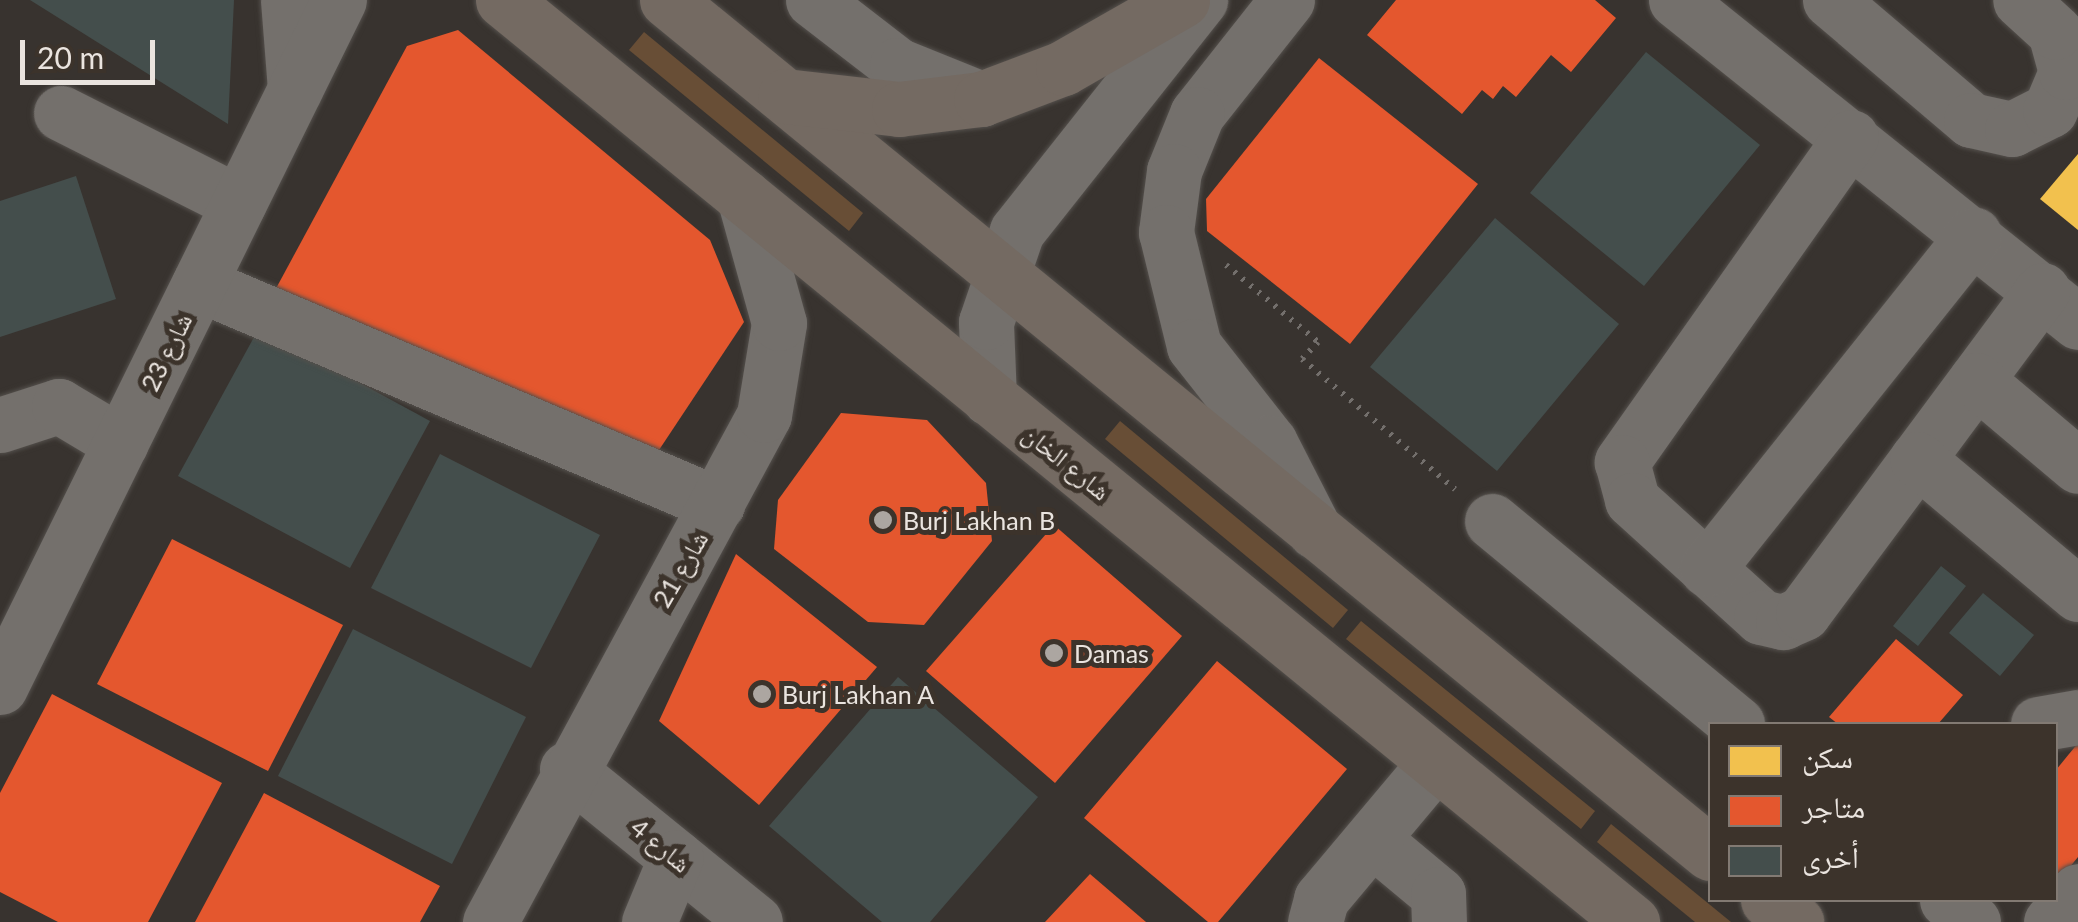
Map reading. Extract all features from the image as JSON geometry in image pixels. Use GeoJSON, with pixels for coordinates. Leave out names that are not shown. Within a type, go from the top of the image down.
{"type":"FeatureCollection","features":[{"type":"Feature","properties":{"kind":"main road","name":"شارع الخان"},"geometry":{"type":"LineString","coordinates":[[503,0],[1632,922]]}},
{"type":"Feature","properties":{"kind":"main road"},"geometry":{"type":"LineString","coordinates":[[667,0],[1708,852]]}},
{"type":"Feature","properties":{"kind":"main road"},"geometry":{"type":"LineString","coordinates":[[785,96],[899,110],[981,98],[1063,68],[1182,0]]}},
{"type":"Feature","properties":{"kind":"street"},"geometry":{"type":"LineString","coordinates":[[813,0],[897,65],[981,98]]}},
{"type":"Feature","properties":{"kind":"street"},"geometry":{"type":"LineString","coordinates":[[989,398],[984,348],[997,274],[1030,211],[1200,0]]}},
{"type":"Feature","properties":{"kind":"street"},"geometry":{"type":"LineString","coordinates":[[1286,0],[1214,88],[1184,142],[1168,201],[1168,263],[1194,346],[1270,443],[1315,530]]}},
{"type":"Feature","properties":{"kind":"street"},"geometry":{"type":"LineString","coordinates":[[1830,0],[1971,120],[2012,129],[2050,110],[2066,72],[2055,32],[2020,0]]}},
{"type":"Feature","properties":{"kind":"street","name":"شارع 23"},"geometry":{"type":"LineString","coordinates":[[0,687],[295,89],[329,5]]}},
{"type":"Feature","properties":{"kind":"street"},"geometry":{"type":"LineString","coordinates":[[1711,10],[1851,137],[2060,306],[1976,380],[1794,620],[1760,617],[1632,500],[1622,476],[1627,448],[1851,137]]}},
{"type":"Feature","properties":{"kind":"street"},"geometry":{"type":"LineString","coordinates":[[61,113],[239,202]]}},
{"type":"Feature","properties":{"kind":"street","name":"شارع 21"},"geometry":{"type":"LineString","coordinates":[[490,922],[566,769],[764,415],[779,354],[776,292],[744,197]]}},
{"type":"Feature","properties":{"kind":"street"},"geometry":{"type":"LineString","coordinates":[[1707,569],[1974,234]]}},
{"type":"Feature","properties":{"kind":"street"},"geometry":{"type":"LineString","coordinates":[[200,284],[716,504]]}},
{"type":"Feature","properties":{"kind":"street"},"geometry":{"type":"LineString","coordinates":[[1976,380],[2078,466]]}},
{"type":"Feature","properties":{"kind":"street"},"geometry":{"type":"LineString","coordinates":[[0,425],[59,406],[121,443]]}},
{"type":"Feature","properties":{"kind":"street"},"geometry":{"type":"LineString","coordinates":[[1918,459],[2078,594]]}},
{"type":"Feature","properties":{"kind":"street"},"geometry":{"type":"LineString","coordinates":[[1492,521],[1736,722]]}},
{"type":"Feature","properties":{"kind":"street"},"geometry":{"type":"LineString","coordinates":[[2051,722],[2078,718]]}},
{"type":"Feature","properties":{"kind":"street"},"geometry":{"type":"LineString","coordinates":[[1315,922],[1321,900],[1435,763]]}},
{"type":"Feature","properties":{"kind":"street","name":"شارع 4"},"geometry":{"type":"LineString","coordinates":[[566,769],[756,922]]}},
{"type":"Feature","properties":{"kind":"street"},"geometry":{"type":"LineString","coordinates":[[1372,839],[1438,894],[1439,922]]}},
{"type":"Feature","properties":{"kind":"street"},"geometry":{"type":"LineString","coordinates":[[649,922],[676,858]]}},
{"type":"Feature","properties":{"kind":"street"},"geometry":{"type":"LineString","coordinates":[[2051,922],[2078,892]]}},
{"type":"Feature","properties":{"kind":"street"},"geometry":{"type":"LineString","coordinates":[[1949,902],[1973,922]]}},
{"type":"Feature","properties":{"kind":"path"},"geometry":{"type":"LineString","coordinates":[[1168,263],[1216,257],[1318,342],[1302,359],[1492,521]]}},
{"type":"Feature","properties":{"kind":"shaded area"},"geometry":{"type":"Polygon","coordinates":[[[644,32],[863,213],[849,231],[629,50],[644,32]]]}},
{"type":"Feature","properties":{"kind":"shaded area"},"geometry":{"type":"Polygon","coordinates":[[[1120,421],[1348,610],[1333,628],[1105,439],[1120,421]]]}},
{"type":"Feature","properties":{"kind":"shaded area"},"geometry":{"type":"Polygon","coordinates":[[[1361,621],[1595,811],[1581,829],[1346,639],[1361,621]]]}},
{"type":"Feature","properties":{"kind":"shaded area"},"geometry":{"type":"Polygon","coordinates":[[[1611,824],[1731,922],[1695,922],[1597,842],[1611,824]]]}},
{"type":"Feature","properties":{"kind":"building: سكن"},"geometry":{"type":"Polygon","coordinates":[[[2078,154],[2078,230],[2040,199],[2078,154]]]}},
{"type":"Feature","properties":{"kind":"building: متاجر"},"geometry":{"type":"Polygon","coordinates":[[[1396,0],[1595,0],[1616,18],[1571,72],[1551,55],[1516,97],[1503,86],[1493,99],[1482,90],[1462,114],[1367,35],[1396,0]]]}},
{"type":"Feature","properties":{"kind":"building: متاجر"},"geometry":{"type":"Polygon","coordinates":[[[458,30],[710,240],[744,322],[657,453],[273,294],[407,46],[458,30]]]}},
{"type":"Feature","properties":{"kind":"building: متاجر"},"geometry":{"type":"Polygon","coordinates":[[[1319,58],[1478,184],[1350,344],[1207,231],[1206,199],[1319,58]]]}},
{"type":"Feature","properties":{"kind":"building: متاجر","name":"Burj Lakhan B"},"geometry":{"type":"Polygon","coordinates":[[[841,413],[927,420],[986,483],[992,541],[924,625],[868,622],[774,549],[778,500],[841,413]]]}},
{"type":"Feature","properties":{"kind":"building: متاجر","name":"Damas"},"geometry":{"type":"Polygon","coordinates":[[[1054,525],[1182,636],[1055,783],[926,671],[1054,525]]]}},
{"type":"Feature","properties":{"kind":"building: متاجر"},"geometry":{"type":"Polygon","coordinates":[[[172,539],[343,625],[268,771],[97,684],[172,539]]]}},
{"type":"Feature","properties":{"kind":"building: متاجر","name":"Burj Lakhan A"},"geometry":{"type":"Polygon","coordinates":[[[736,554],[877,667],[759,805],[659,721],[736,554]]]}},
{"type":"Feature","properties":{"kind":"building: متاجر"},"geometry":{"type":"Polygon","coordinates":[[[1896,639],[1963,695],[1940,722],[1835,722],[1829,717],[1896,639]]]}},
{"type":"Feature","properties":{"kind":"building: متاجر"},"geometry":{"type":"Polygon","coordinates":[[[1217,661],[1347,769],[1218,922],[1208,922],[1084,818],[1217,661]]]}},
{"type":"Feature","properties":{"kind":"building: متاجر"},"geometry":{"type":"Polygon","coordinates":[[[52,694],[222,783],[148,922],[58,922],[0,892],[0,793],[52,694]]]}},
{"type":"Feature","properties":{"kind":"building: متاجر"},"geometry":{"type":"Polygon","coordinates":[[[2078,743],[2078,857],[2058,882],[2058,768],[2078,743]]]}},
{"type":"Feature","properties":{"kind":"building: متاجر"},"geometry":{"type":"Polygon","coordinates":[[[264,793],[440,886],[420,922],[195,922],[264,793]]]}},
{"type":"Feature","properties":{"kind":"building: متاجر"},"geometry":{"type":"Polygon","coordinates":[[[1090,874],[1146,922],[1045,922],[1090,874]]]}},
{"type":"Feature","properties":{"kind":"building: أخرى"},"geometry":{"type":"Polygon","coordinates":[[[30,0],[234,0],[228,124],[30,0]]]}},
{"type":"Feature","properties":{"kind":"building: أخرى"},"geometry":{"type":"Polygon","coordinates":[[[1646,52],[1760,145],[1644,286],[1530,193],[1646,52]]]}},
{"type":"Feature","properties":{"kind":"building: أخرى"},"geometry":{"type":"Polygon","coordinates":[[[76,176],[116,299],[0,337],[0,201],[76,176]]]}},
{"type":"Feature","properties":{"kind":"building: أخرى"},"geometry":{"type":"Polygon","coordinates":[[[1495,218],[1619,324],[1497,471],[1370,367],[1495,218]]]}},
{"type":"Feature","properties":{"kind":"building: أخرى"},"geometry":{"type":"Polygon","coordinates":[[[259,328],[430,421],[350,568],[178,476],[259,328]]]}},
{"type":"Feature","properties":{"kind":"building: أخرى"},"geometry":{"type":"Polygon","coordinates":[[[440,454],[600,535],[531,668],[371,588],[440,454]]]}},
{"type":"Feature","properties":{"kind":"building: أخرى"},"geometry":{"type":"Polygon","coordinates":[[[1941,566],[1966,586],[1918,646],[1893,626],[1941,566]]]}},
{"type":"Feature","properties":{"kind":"building: أخرى"},"geometry":{"type":"Polygon","coordinates":[[[1983,593],[2034,635],[2000,676],[1949,633],[1983,593]]]}},
{"type":"Feature","properties":{"kind":"building: أخرى"},"geometry":{"type":"Polygon","coordinates":[[[353,629],[526,717],[452,864],[278,776],[353,629]]]}},
{"type":"Feature","properties":{"kind":"building: أخرى"},"geometry":{"type":"Polygon","coordinates":[[[898,677],[1038,797],[930,922],[882,922],[769,826],[898,677]]]}},
{"type":"Feature","properties":{"kind":"place","name":"Burj Lakhan B"},"geometry":{"type":"Point","coordinates":[883,520]}},
{"type":"Feature","properties":{"kind":"place","name":"Damas"},"geometry":{"type":"Point","coordinates":[1054,653]}},
{"type":"Feature","properties":{"kind":"place","name":"Burj Lakhan A"},"geometry":{"type":"Point","coordinates":[762,694]}}]}
